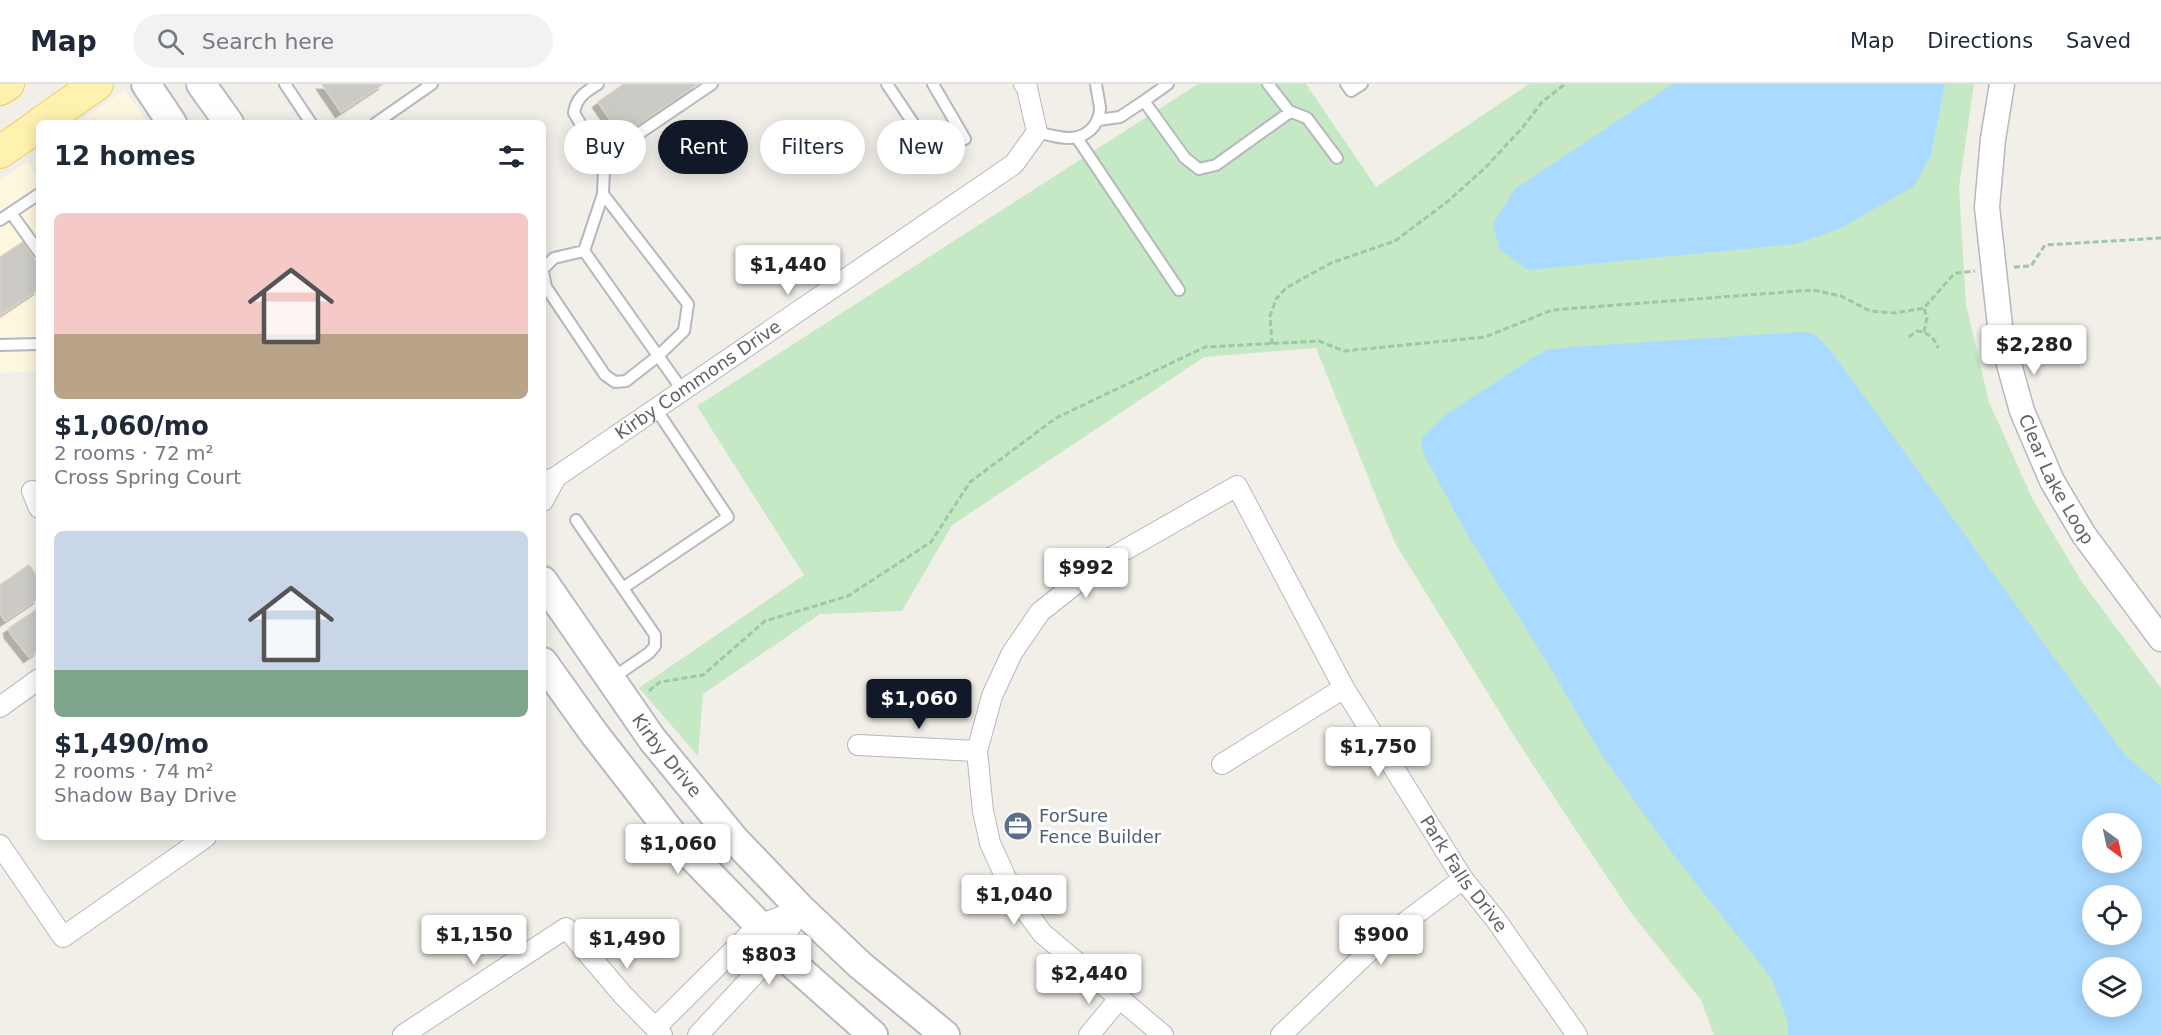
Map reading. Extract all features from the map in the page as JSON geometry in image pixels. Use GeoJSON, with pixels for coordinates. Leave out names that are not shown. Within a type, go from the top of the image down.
{"type":"FeatureCollection","features":[{"type":"Feature","properties":{"kind":"main road"},"geometry":{"type":"LineString","coordinates":[[0,89],[8,84]]}},
{"type":"Feature","properties":{"kind":"main road"},"geometry":{"type":"LineString","coordinates":[[46,120],[97,84]]}},
{"type":"Feature","properties":{"kind":"main road"},"geometry":{"type":"LineString","coordinates":[[146,84],[170,120]]}},
{"type":"Feature","properties":{"kind":"main road"},"geometry":{"type":"LineString","coordinates":[[201,84],[227,120]]}},
{"type":"Feature","properties":{"kind":"main road"},"geometry":{"type":"LineString","coordinates":[[0,152],[36,127]]}},
{"type":"Feature","properties":{"kind":"main road","name":"Kirby Drive"},"geometry":{"type":"LineString","coordinates":[[546,585],[652,739],[734,839],[801,909],[861,965],[945,1035]]}},
{"type":"Feature","properties":{"kind":"main road"},"geometry":{"type":"LineString","coordinates":[[546,666],[593,732],[680,843],[759,925],[777,950],[873,1035]]}},
{"type":"Feature","properties":{"kind":"street"},"geometry":{"type":"LineString","coordinates":[[1024,84],[1027,88],[1037,132]]}},
{"type":"Feature","properties":{"kind":"street","name":"Clear Lake Loop"},"geometry":{"type":"LineString","coordinates":[[2002,84],[1993,139],[1987,207],[2001,335],[2022,411],[2052,480],[2084,535],[2161,639]]}},
{"type":"Feature","properties":{"kind":"street","name":"Kirby Commons Drive"},"geometry":{"type":"LineString","coordinates":[[550,480],[1014,164],[1037,132]]}},
{"type":"Feature","properties":{"kind":"street","name":"Park Falls Drive"},"geometry":{"type":"LineString","coordinates":[[977,752],[992,696],[1011,653],[1040,612],[1102,563],[1237,486],[1344,688],[1463,879],[1510,939],[1577,1035]]}},
{"type":"Feature","properties":{"kind":"street"},"geometry":{"type":"LineString","coordinates":[[0,707],[36,681]]}},
{"type":"Feature","properties":{"kind":"street"},"geometry":{"type":"LineString","coordinates":[[1222,764],[1344,688]]}},
{"type":"Feature","properties":{"kind":"street"},"geometry":{"type":"LineString","coordinates":[[858,745],[977,752],[983,811],[990,843],[1020,903],[1042,933],[1119,999],[1140,1028],[1163,1035]]}},
{"type":"Feature","properties":{"kind":"street"},"geometry":{"type":"LineString","coordinates":[[0,844],[63,937],[203,840]]}},
{"type":"Feature","properties":{"kind":"street"},"geometry":{"type":"LineString","coordinates":[[1281,1035],[1380,941],[1463,879]]}},
{"type":"Feature","properties":{"kind":"street"},"geometry":{"type":"LineString","coordinates":[[403,1035],[567,928],[623,995],[659,1032],[759,925],[801,909]]}},
{"type":"Feature","properties":{"kind":"street"},"geometry":{"type":"LineString","coordinates":[[698,1035],[777,950],[801,909]]}},
{"type":"Feature","properties":{"kind":"street"},"geometry":{"type":"LineString","coordinates":[[1089,1035],[1119,999]]}},
{"type":"Feature","properties":{"kind":"lane"},"geometry":{"type":"LineString","coordinates":[[285,84],[309,120]]}},
{"type":"Feature","properties":{"kind":"lane"},"geometry":{"type":"LineString","coordinates":[[380,120],[432,84]]}},
{"type":"Feature","properties":{"kind":"lane"},"geometry":{"type":"LineString","coordinates":[[578,120],[574,113],[575,103],[582,94],[598,84]]}},
{"type":"Feature","properties":{"kind":"lane"},"geometry":{"type":"LineString","coordinates":[[584,251],[603,194],[604,168],[619,147],[712,84]]}},
{"type":"Feature","properties":{"kind":"lane"},"geometry":{"type":"LineString","coordinates":[[887,84],[911,120]]}},
{"type":"Feature","properties":{"kind":"lane"},"geometry":{"type":"LineString","coordinates":[[933,84],[953,120]]}},
{"type":"Feature","properties":{"kind":"lane"},"geometry":{"type":"LineString","coordinates":[[1037,132],[1066,139],[1077,138],[1090,131],[1098,120],[1100,109],[1096,84]]}},
{"type":"Feature","properties":{"kind":"lane"},"geometry":{"type":"LineString","coordinates":[[1098,120],[1120,117],[1168,84]]}},
{"type":"Feature","properties":{"kind":"lane"},"geometry":{"type":"LineString","coordinates":[[1268,84],[1290,112],[1307,118],[1337,158]]}},
{"type":"Feature","properties":{"kind":"lane"},"geometry":{"type":"LineString","coordinates":[[1346,84],[1351,91],[1362,84]]}},
{"type":"Feature","properties":{"kind":"lane"},"geometry":{"type":"LineString","coordinates":[[1143,101],[1185,158],[1199,169],[1216,165],[1290,112]]}},
{"type":"Feature","properties":{"kind":"lane"},"geometry":{"type":"LineString","coordinates":[[1077,138],[1179,290]]}},
{"type":"Feature","properties":{"kind":"lane"},"geometry":{"type":"LineString","coordinates":[[546,287],[605,375],[615,382],[626,381],[658,356],[684,331],[688,304],[603,194]]}},
{"type":"Feature","properties":{"kind":"lane"},"geometry":{"type":"LineString","coordinates":[[0,220],[36,196]]}},
{"type":"Feature","properties":{"kind":"lane"},"geometry":{"type":"LineString","coordinates":[[11,213],[36,248]]}},
{"type":"Feature","properties":{"kind":"lane"},"geometry":{"type":"LineString","coordinates":[[546,267],[554,258],[584,251]]}},
{"type":"Feature","properties":{"kind":"lane"},"geometry":{"type":"LineString","coordinates":[[584,251],[683,391]]}},
{"type":"Feature","properties":{"kind":"lane"},"geometry":{"type":"LineString","coordinates":[[0,345],[36,344]]}},
{"type":"Feature","properties":{"kind":"lane"},"geometry":{"type":"LineString","coordinates":[[623,588],[729,517],[656,409]]}},
{"type":"Feature","properties":{"kind":"lane"},"geometry":{"type":"LineString","coordinates":[[576,520],[655,635],[655,646],[649,653],[611,679]]}},
{"type":"Feature","properties":{"kind":"path"},"geometry":{"type":"LineString","coordinates":[[1272,344],[1270,316],[1276,299],[1286,288],[1331,263],[1395,240],[1447,202],[1485,168],[1523,127],[1542,102],[1565,84]]}},
{"type":"Feature","properties":{"kind":"path"},"geometry":{"type":"LineString","coordinates":[[2013,268],[2031,266],[2045,245],[2161,238]]}},
{"type":"Feature","properties":{"kind":"path"},"geometry":{"type":"LineString","coordinates":[[649,691],[660,682],[703,675],[765,621],[848,596],[931,542],[970,482],[1056,417],[1205,347],[1319,341],[1344,351],[1474,339],[1485,337],[1552,310],[1813,290],[1841,296],[1870,311],[1895,313],[1924,308],[1957,273],[1980,271]]}},
{"type":"Feature","properties":{"kind":"path"},"geometry":{"type":"LineString","coordinates":[[1924,308],[1927,318],[1924,332]]}},
{"type":"Feature","properties":{"kind":"path"},"geometry":{"type":"LineString","coordinates":[[1909,337],[1917,331],[1924,332],[1933,338],[1938,348]]}},
{"type":"Feature","properties":{"kind":"shaded area"},"geometry":{"type":"Polygon","coordinates":[[[125,90],[146,120],[80,120],[125,90]]]}},
{"type":"Feature","properties":{"kind":"shaded area"},"geometry":{"type":"Polygon","coordinates":[[[28,162],[36,175],[36,371],[0,373],[0,180],[28,162]]]}},
{"type":"Feature","properties":{"kind":"green space"},"geometry":{"type":"Polygon","coordinates":[[[1198,84],[1306,84],[1376,187],[1529,84],[1974,84],[1959,187],[1966,305],[1989,402],[2033,500],[2082,582],[2161,688],[2161,1035],[1714,1035],[1701,1000],[1632,914],[1587,847],[1518,742],[1395,543],[1316,348],[1204,357],[952,525],[902,611],[820,614],[703,694],[698,756],[639,688],[804,575],[697,406],[1198,84]]]}},
{"type":"Feature","properties":{"kind":"water"},"geometry":{"type":"Polygon","coordinates":[[[1673,84],[1945,84],[1931,155],[1914,186],[1839,229],[1795,244],[1528,270],[1499,249],[1493,224],[1515,189],[1673,84]]]}},
{"type":"Feature","properties":{"kind":"water"},"geometry":{"type":"Polygon","coordinates":[[[1804,332],[1817,336],[1831,351],[2125,755],[2161,786],[2161,1035],[1788,1035],[1788,1023],[1772,979],[1675,857],[1603,757],[1468,536],[1423,453],[1421,438],[1444,416],[1547,350],[1804,332]]]}},
{"type":"Feature","properties":{"kind":"building"},"geometry":{"type":"Polygon","coordinates":[[[322,84],[383,84],[341,112],[322,84]]]}},
{"type":"Feature","properties":{"kind":"building"},"geometry":{"type":"Polygon","coordinates":[[[624,84],[697,84],[644,120],[610,120],[598,102],[624,84]]]}},
{"type":"Feature","properties":{"kind":"building"},"geometry":{"type":"Polygon","coordinates":[[[23,242],[36,262],[36,291],[0,315],[0,257],[23,242]]]}},
{"type":"Feature","properties":{"kind":"building"},"geometry":{"type":"Polygon","coordinates":[[[29,565],[36,576],[36,600],[5,621],[0,613],[0,585],[29,565]]]}},
{"type":"Feature","properties":{"kind":"building"},"geometry":{"type":"Polygon","coordinates":[[[36,610],[36,652],[29,657],[10,633],[9,628],[36,610]]]}},
{"type":"Feature","properties":{"kind":"place","name":"ForSure Fence Builder"},"geometry":{"type":"Point","coordinates":[1018,826]}}]}
